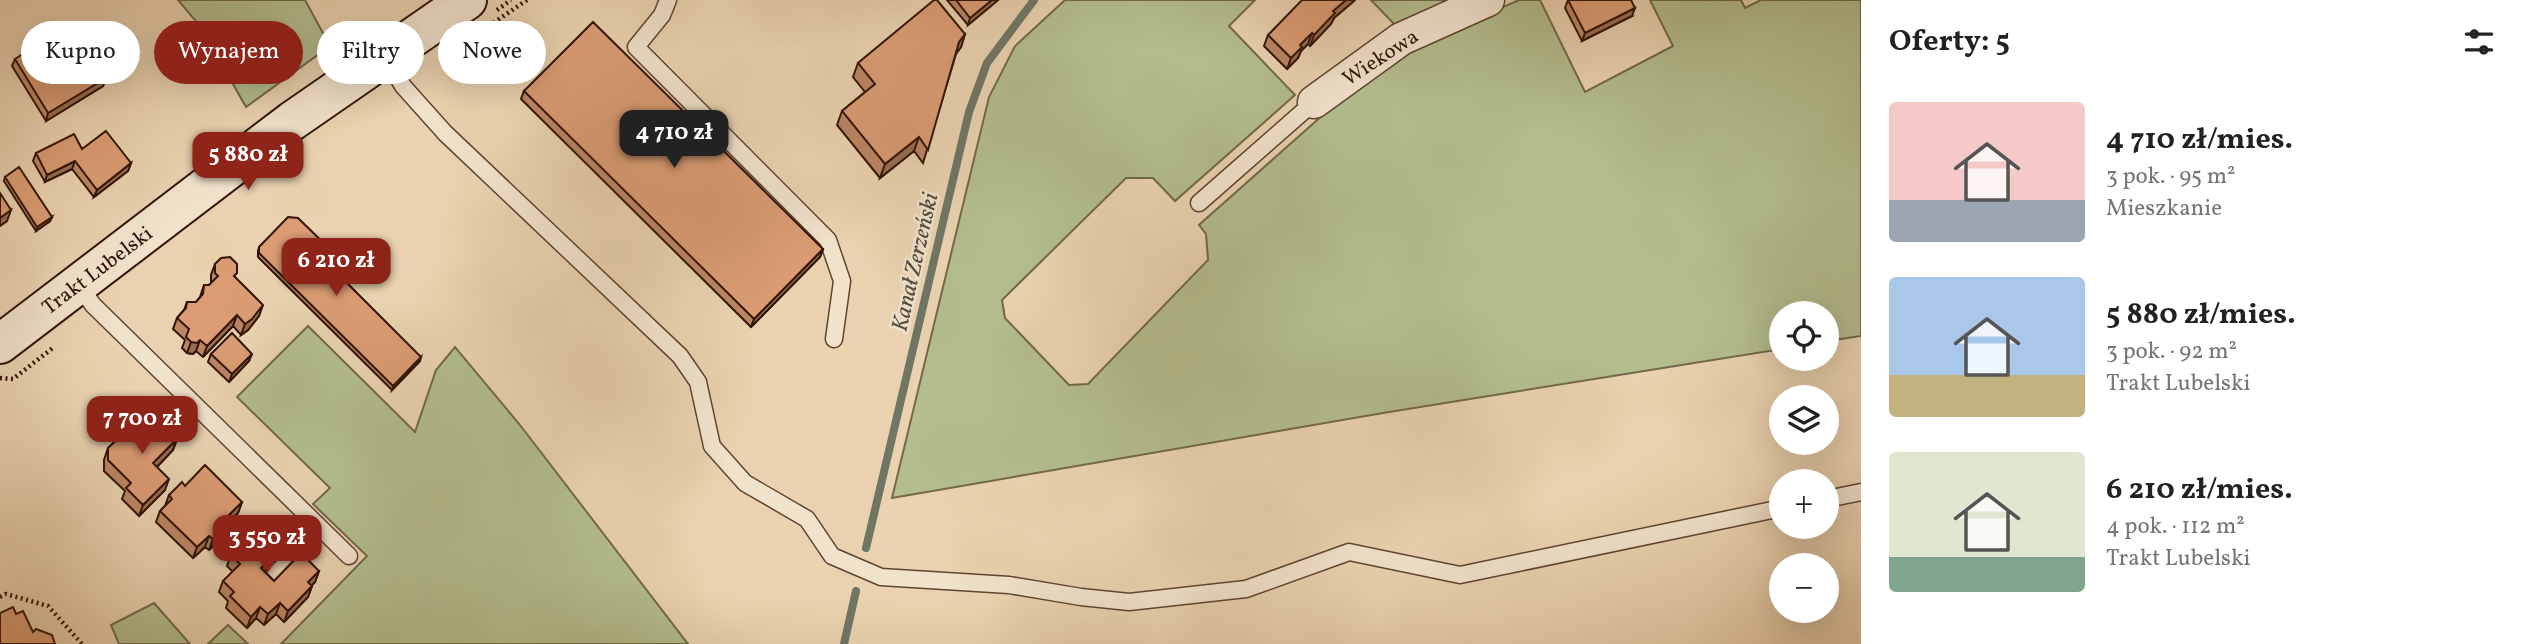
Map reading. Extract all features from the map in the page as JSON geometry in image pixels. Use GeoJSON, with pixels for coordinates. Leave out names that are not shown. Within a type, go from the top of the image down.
{"type":"FeatureCollection","features":[{"type":"Feature","properties":{"kind":"street","name":"Wiekowa"},"geometry":{"type":"LineString","coordinates":[[1314,102],[1401,39],[1488,0]]}},
{"type":"Feature","properties":{"kind":"street","name":"Trakt Lubelski"},"geometry":{"type":"LineString","coordinates":[[424,38],[474,16]]}},
{"type":"Feature","properties":{"kind":"street","name":"Trakt Lubelski"},"geometry":{"type":"LineString","coordinates":[[0,344],[282,128],[345,84]]}},
{"type":"Feature","properties":{"kind":"lane"},"geometry":{"type":"LineString","coordinates":[[668,0],[662,15],[636,47],[828,240],[842,281],[834,339]]}},
{"type":"Feature","properties":{"kind":"lane"},"geometry":{"type":"LineString","coordinates":[[402,84],[445,133],[680,356],[698,382],[712,446],[745,483],[807,519],[832,556],[881,577],[1009,585],[1129,602],[1246,589],[1349,552],[1460,575],[1769,511]]}},
{"type":"Feature","properties":{"kind":"lane"},"geometry":{"type":"LineString","coordinates":[[1199,203],[1314,102]]}},
{"type":"Feature","properties":{"kind":"lane"},"geometry":{"type":"LineString","coordinates":[[78,284],[93,305],[349,556]]}},
{"type":"Feature","properties":{"kind":"lane"},"geometry":{"type":"LineString","coordinates":[[1839,497],[1861,492]]}},
{"type":"Feature","properties":{"kind":"path"},"geometry":{"type":"LineString","coordinates":[[474,16],[527,0]]}},
{"type":"Feature","properties":{"kind":"path"},"geometry":{"type":"LineString","coordinates":[[0,378],[13,379],[59,343]]}},
{"type":"Feature","properties":{"kind":"path"},"geometry":{"type":"LineString","coordinates":[[0,597],[6,594],[48,606],[82,644]]}},
{"type":"Feature","properties":{"kind":"green space"},"geometry":{"type":"Polygon","coordinates":[[[178,0],[305,0],[317,22],[317,55],[303,66],[303,21],[196,21],[178,0]]]}},
{"type":"Feature","properties":{"kind":"green space"},"geometry":{"type":"Polygon","coordinates":[[[1065,0],[1255,0],[1229,26],[1295,95],[1175,201],[1153,178],[1126,178],[1002,300],[1005,318],[1069,385],[1088,384],[1208,260],[1206,234],[1199,225],[1333,106],[1411,47],[1519,0],[1540,0],[1585,92],[1673,46],[1650,0],[1741,0],[1745,8],[1761,0],[1861,0],[1861,336],[1839,339],[1839,301],[1769,301],[1769,351],[1383,413],[892,498],[989,97],[1015,46],[1065,0]]]}},
{"type":"Feature","properties":{"kind":"green space"},"geometry":{"type":"Polygon","coordinates":[[[1371,0],[1451,0],[1396,26],[1371,0]]]}},
{"type":"Feature","properties":{"kind":"green space"},"geometry":{"type":"Polygon","coordinates":[[[233,84],[278,84],[246,107],[233,84]]]}},
{"type":"Feature","properties":{"kind":"green space"},"geometry":{"type":"Polygon","coordinates":[[[308,326],[415,432],[436,370],[455,347],[520,425],[688,644],[281,644],[367,556],[313,504],[330,488],[237,397],[308,326]]]}},
{"type":"Feature","properties":{"kind":"green space"},"geometry":{"type":"Polygon","coordinates":[[[154,603],[190,644],[119,644],[111,625],[154,603]]]}},
{"type":"Feature","properties":{"kind":"green space"},"geometry":{"type":"Polygon","coordinates":[[[228,625],[248,644],[208,644],[228,625]]]}},
{"type":"Feature","properties":{"kind":"building"},"geometry":{"type":"Polygon","coordinates":[[[937,0],[965,34],[959,42],[928,150],[919,137],[885,164],[842,111],[875,84],[858,63],[937,0]]]}},
{"type":"Feature","properties":{"kind":"building"},"geometry":{"type":"Polygon","coordinates":[[[956,0],[992,0],[970,18],[956,0]]]}},
{"type":"Feature","properties":{"kind":"building"},"geometry":{"type":"Polygon","coordinates":[[[1302,0],[1346,0],[1333,11],[1335,13],[1314,35],[1312,33],[1300,45],[1302,47],[1291,58],[1268,35],[1302,0]]]}},
{"type":"Feature","properties":{"kind":"building"},"geometry":{"type":"Polygon","coordinates":[[[1568,0],[1631,0],[1635,8],[1585,33],[1568,0]]]}},
{"type":"Feature","properties":{"kind":"building"},"geometry":{"type":"Polygon","coordinates":[[[593,22],[823,249],[754,319],[524,91],[531,84],[546,84],[546,69],[593,22]]]}},
{"type":"Feature","properties":{"kind":"building"},"geometry":{"type":"Polygon","coordinates":[[[21,55],[21,69],[15,59],[21,55]]]}},
{"type":"Feature","properties":{"kind":"building"},"geometry":{"type":"Polygon","coordinates":[[[30,84],[96,84],[48,113],[30,84]]]}},
{"type":"Feature","properties":{"kind":"building"},"geometry":{"type":"Polygon","coordinates":[[[106,131],[131,163],[97,190],[75,161],[47,175],[36,153],[74,134],[82,149],[106,131]]]}},
{"type":"Feature","properties":{"kind":"building"},"geometry":{"type":"Polygon","coordinates":[[[19,167],[52,217],[37,227],[5,177],[19,167]]]}},
{"type":"Feature","properties":{"kind":"building"},"geometry":{"type":"Polygon","coordinates":[[[0,193],[11,210],[0,218],[0,193]]]}},
{"type":"Feature","properties":{"kind":"building"},"geometry":{"type":"Polygon","coordinates":[[[288,217],[298,218],[332,251],[326,262],[421,357],[393,386],[259,253],[259,247],[288,217]]]}},
{"type":"Feature","properties":{"kind":"building"},"geometry":{"type":"Polygon","coordinates":[[[230,257],[237,264],[237,273],[234,276],[263,305],[245,324],[237,315],[207,346],[200,340],[197,343],[191,342],[186,337],[189,329],[177,318],[186,308],[187,302],[196,302],[203,294],[204,285],[209,285],[218,276],[215,273],[215,264],[221,258],[230,257]]]}},
{"type":"Feature","properties":{"kind":"building"},"geometry":{"type":"Polygon","coordinates":[[[232,333],[252,354],[232,374],[211,354],[232,333]]]}},
{"type":"Feature","properties":{"kind":"building"},"geometry":{"type":"Polygon","coordinates":[[[147,410],[177,439],[153,463],[169,479],[143,505],[126,488],[131,483],[108,460],[108,448],[147,410]]]}},
{"type":"Feature","properties":{"kind":"building"},"geometry":{"type":"Polygon","coordinates":[[[205,465],[242,502],[221,523],[225,527],[213,539],[209,536],[197,547],[160,511],[172,499],[169,495],[182,482],[185,486],[205,465]]]}},
{"type":"Feature","properties":{"kind":"building"},"geometry":{"type":"Polygon","coordinates":[[[270,523],[288,541],[261,568],[274,581],[301,553],[319,571],[308,582],[312,586],[288,611],[280,603],[268,614],[260,607],[251,617],[230,596],[234,592],[223,581],[240,564],[231,555],[255,530],[259,534],[270,523]]]}},
{"type":"Feature","properties":{"kind":"building"},"geometry":{"type":"Polygon","coordinates":[[[13,607],[16,614],[23,611],[33,632],[36,629],[52,635],[55,644],[0,644],[0,613],[13,607]]]}},
{"type":"Feature","properties":{"kind":"waterway","name":"Kanał Zerzeński"},"geometry":{"type":"LineString","coordinates":[[866,548],[969,112],[987,63],[1034,0]]}},
{"type":"Feature","properties":{"kind":"waterway","name":"Kanał Zerzeński"},"geometry":{"type":"LineString","coordinates":[[844,644],[856,591]]}}]}
